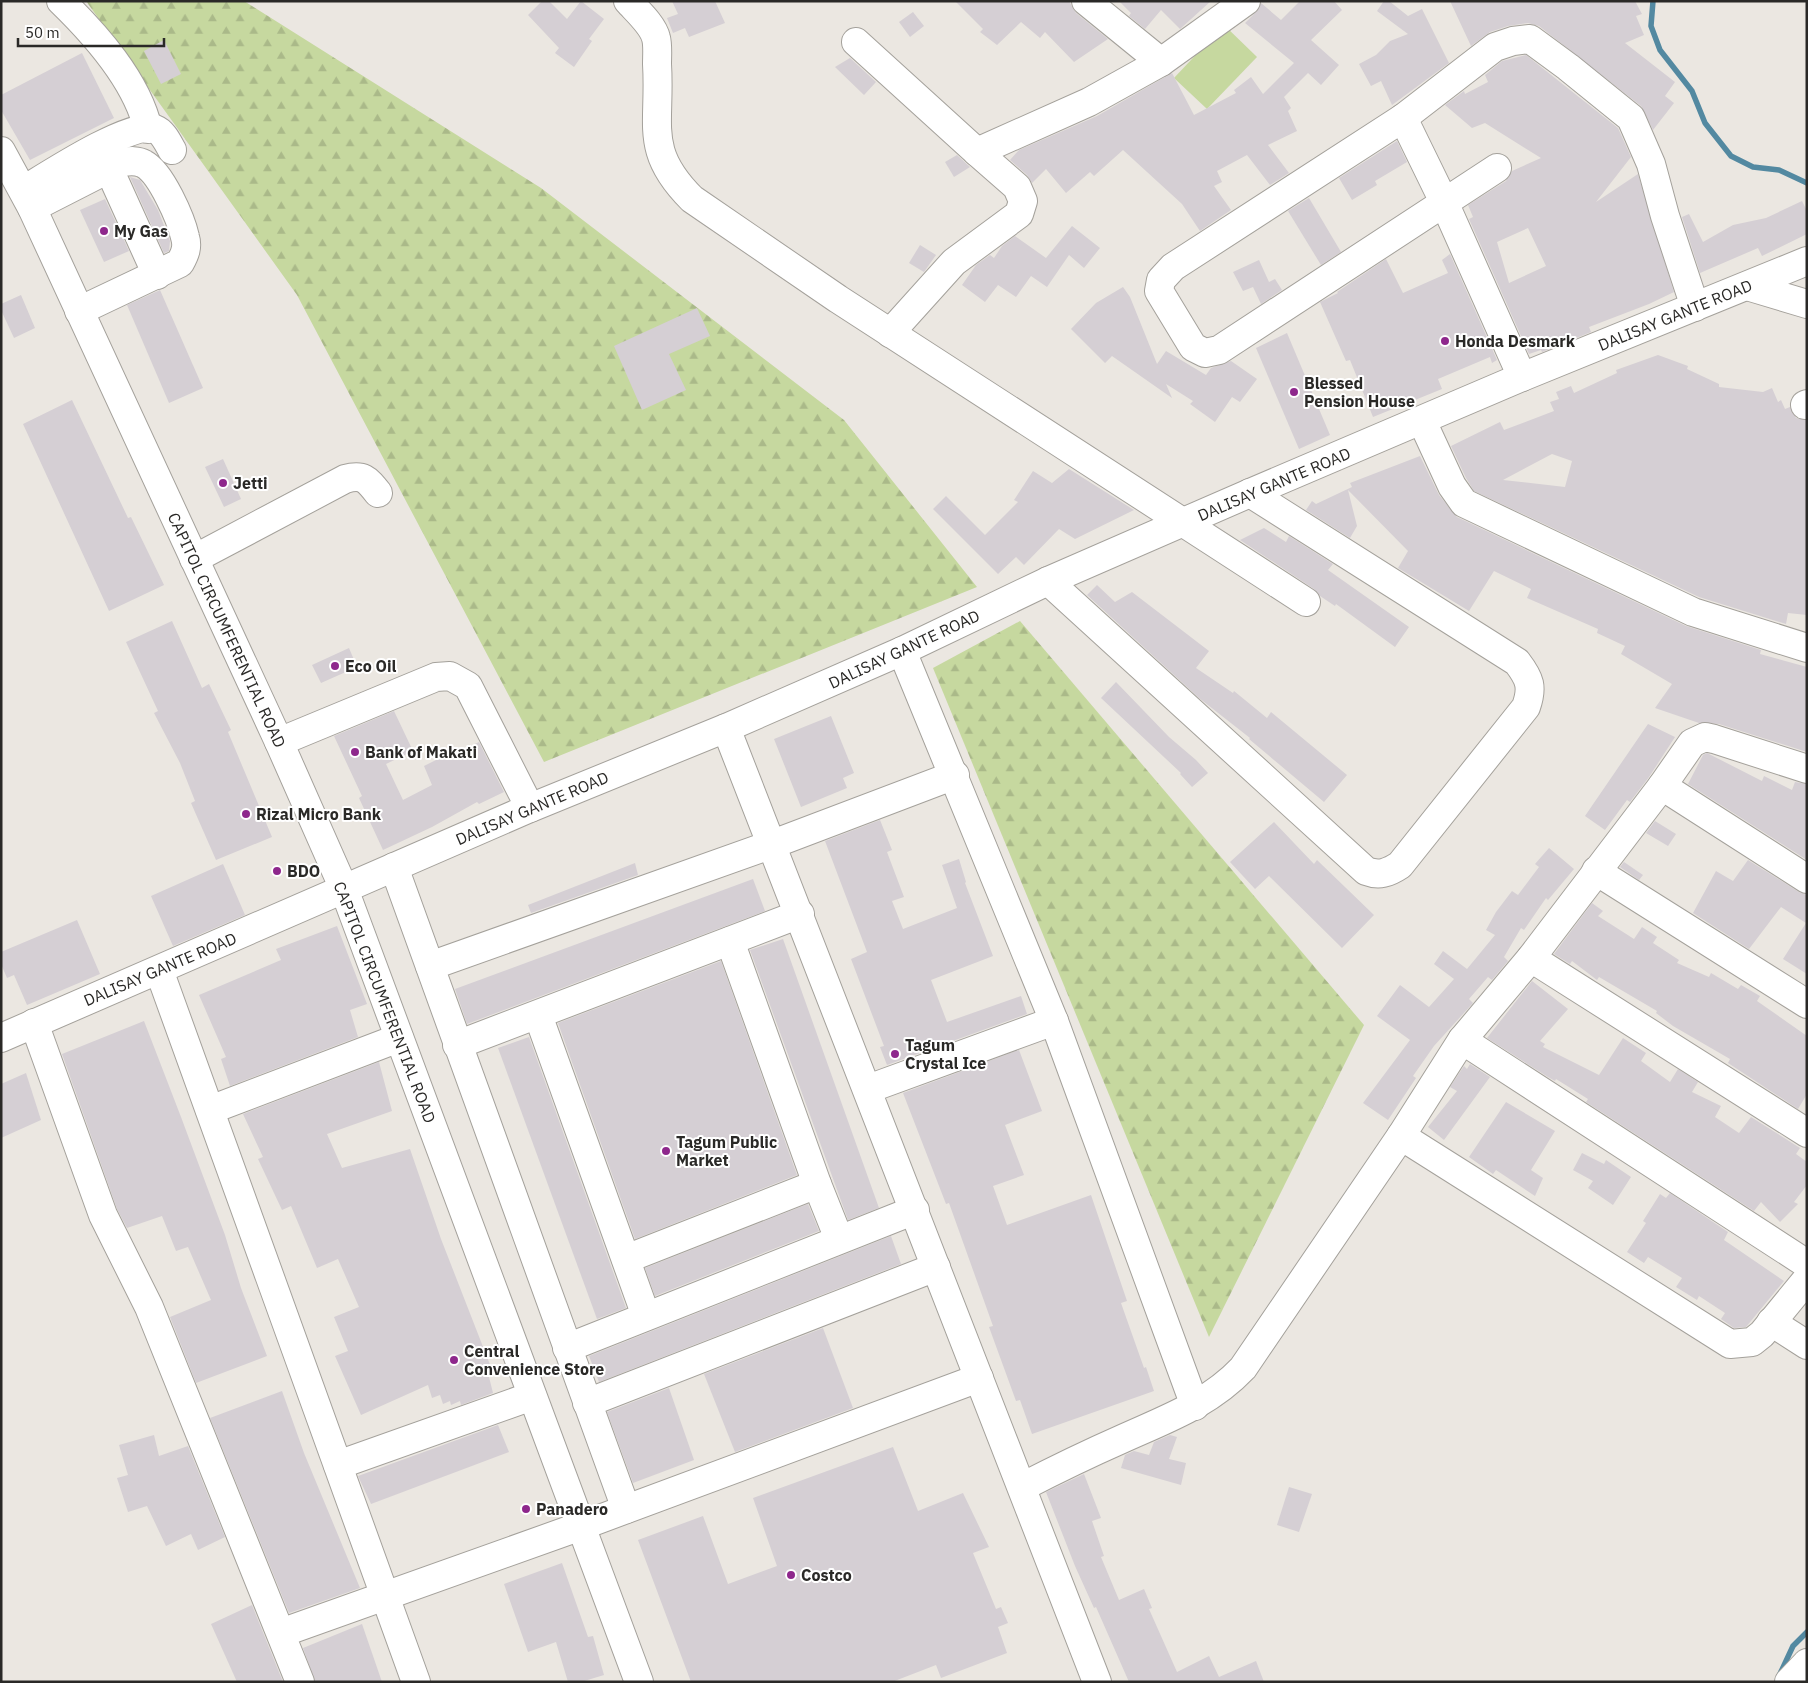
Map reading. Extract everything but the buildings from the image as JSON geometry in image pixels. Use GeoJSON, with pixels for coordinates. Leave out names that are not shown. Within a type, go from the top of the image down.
{"type":"FeatureCollection","features":[{"type":"Feature","properties":{"kind":"street"},"geometry":{"type":"LineString","coordinates":[[61,1],[125,76],[144,112],[148,129]]}},
{"type":"Feature","properties":{"kind":"street"},"geometry":{"type":"LineString","coordinates":[[628,1],[656,37],[659,87],[656,128],[658,150],[676,183],[692,199],[730,227],[890,333],[1306,602]]}},
{"type":"Feature","properties":{"kind":"street"},"geometry":{"type":"LineString","coordinates":[[1086,1],[1161,62]]}},
{"type":"Feature","properties":{"kind":"street"},"geometry":{"type":"LineString","coordinates":[[977,152],[1089,102],[1161,62],[1246,1]]}},
{"type":"Feature","properties":{"kind":"street"},"geometry":{"type":"LineString","coordinates":[[1497,168],[1219,350],[1205,352],[1193,346],[1159,291],[1161,280],[1173,267],[1403,118],[1495,47],[1513,41],[1530,39],[1631,118],[1651,164],[1665,216],[1695,307]]}},
{"type":"Feature","properties":{"kind":"street"},"geometry":{"type":"LineString","coordinates":[[856,42],[1017,187],[1023,201],[1019,214],[954,262],[890,333]]}},
{"type":"Feature","properties":{"kind":"street"},"geometry":{"type":"LineString","coordinates":[[1403,118],[1444,202],[1522,377]]}},
{"type":"Feature","properties":{"kind":"street"},"geometry":{"type":"LineString","coordinates":[[28,199],[124,134],[154,128],[160,132],[172,150]]}},
{"type":"Feature","properties":{"kind":"street","name":"CAPITOL CIRCUMFERENTIAL ROAD"},"geometry":{"type":"LineString","coordinates":[[1,151],[28,199],[279,742],[344,889],[639,1682]]}},
{"type":"Feature","properties":{"kind":"street"},"geometry":{"type":"LineString","coordinates":[[28,199],[109,169],[122,162],[134,160],[145,164],[167,194],[186,238],[186,252],[180,263],[79,311]]}},
{"type":"Feature","properties":{"kind":"street"},"geometry":{"type":"LineString","coordinates":[[109,169],[157,275]]}},
{"type":"Feature","properties":{"kind":"street","name":"DALISAY GANTE ROAD"},"geometry":{"type":"LineString","coordinates":[[1,1038],[530,808],[726,728],[902,651],[1048,581],[1250,493],[1522,377],[1807,261]]}},
{"type":"Feature","properties":{"kind":"street"},"geometry":{"type":"LineString","coordinates":[[1747,286],[1807,304]]}},
{"type":"Feature","properties":{"kind":"street"},"geometry":{"type":"LineString","coordinates":[[1422,421],[1452,486],[1464,502],[1693,612],[1807,648]]}},
{"type":"Feature","properties":{"kind":"street"},"geometry":{"type":"LineString","coordinates":[[194,558],[345,479],[357,476],[365,478],[378,493]]}},
{"type":"Feature","properties":{"kind":"street"},"geometry":{"type":"LineString","coordinates":[[1048,581],[1366,871],[1376,875],[1390,872],[1406,858],[1526,707],[1532,692],[1526,674],[1517,662],[1250,493]]}},
{"type":"Feature","properties":{"kind":"street"},"geometry":{"type":"LineString","coordinates":[[902,651],[955,775],[1054,1021],[1195,1406]]}},
{"type":"Feature","properties":{"kind":"street"},"geometry":{"type":"LineString","coordinates":[[279,742],[436,677],[450,676],[468,686],[530,808]]}},
{"type":"Feature","properties":{"kind":"street"},"geometry":{"type":"LineString","coordinates":[[726,728],[773,844],[1097,1682]]}},
{"type":"Feature","properties":{"kind":"street"},"geometry":{"type":"LineString","coordinates":[[1022,1487],[1073,1460],[1195,1406],[1226,1386],[1243,1368],[1401,1136],[1462,1040],[1531,958],[1662,786],[1692,743],[1705,738],[1807,770]]}},
{"type":"Feature","properties":{"kind":"street"},"geometry":{"type":"LineString","coordinates":[[430,966],[773,844],[955,775]]}},
{"type":"Feature","properties":{"kind":"street"},"geometry":{"type":"LineString","coordinates":[[1662,786],[1807,879]]}},
{"type":"Feature","properties":{"kind":"street"},"geometry":{"type":"LineString","coordinates":[[394,867],[626,1509]]}},
{"type":"Feature","properties":{"kind":"street"},"geometry":{"type":"LineString","coordinates":[[1596,871],[1807,1004]]}},
{"type":"Feature","properties":{"kind":"street"},"geometry":{"type":"LineString","coordinates":[[457,1045],[800,914]]}},
{"type":"Feature","properties":{"kind":"street"},"geometry":{"type":"LineString","coordinates":[[730,941],[817,1184],[839,1239]]}},
{"type":"Feature","properties":{"kind":"street"},"geometry":{"type":"LineString","coordinates":[[1531,958],[1807,1133]]}},
{"type":"Feature","properties":{"kind":"street"},"geometry":{"type":"LineString","coordinates":[[159,970],[416,1682]]}},
{"type":"Feature","properties":{"kind":"street"},"geometry":{"type":"LineString","coordinates":[[538,1015],[646,1316]]}},
{"type":"Feature","properties":{"kind":"street"},"geometry":{"type":"LineString","coordinates":[[868,1089],[1054,1021]]}},
{"type":"Feature","properties":{"kind":"street"},"geometry":{"type":"LineString","coordinates":[[34,1024],[103,1215],[149,1307],[300,1682]]}},
{"type":"Feature","properties":{"kind":"street"},"geometry":{"type":"LineString","coordinates":[[210,1110],[399,1038]]}},
{"type":"Feature","properties":{"kind":"street"},"geometry":{"type":"LineString","coordinates":[[1462,1040],[1807,1264]]}},
{"type":"Feature","properties":{"kind":"street"},"geometry":{"type":"LineString","coordinates":[[1401,1136],[1730,1344],[1752,1342],[1807,1279]]}},
{"type":"Feature","properties":{"kind":"street"},"geometry":{"type":"LineString","coordinates":[[626,1259],[817,1184]]}},
{"type":"Feature","properties":{"kind":"street"},"geometry":{"type":"LineString","coordinates":[[567,1348],[915,1210]]}},
{"type":"Feature","properties":{"kind":"street"},"geometry":{"type":"LineString","coordinates":[[587,1403],[936,1267]]}},
{"type":"Feature","properties":{"kind":"street"},"geometry":{"type":"LineString","coordinates":[[1771,1322],[1807,1345]]}},
{"type":"Feature","properties":{"kind":"street"},"geometry":{"type":"LineString","coordinates":[[281,1633],[581,1526],[979,1378]]}},
{"type":"Feature","properties":{"kind":"street"},"geometry":{"type":"LineString","coordinates":[[338,1465],[532,1396]]}},
{"type":"Feature","properties":{"kind":"street"},"geometry":{"type":"LineString","coordinates":[[1789,1682],[1807,1663]]}},
{"type":"Feature","properties":{"kind":"green space"},"geometry":{"type":"Polygon","coordinates":[[[86,1],[244,1],[541,188],[844,420],[977,587],[544,762],[297,295],[86,1]]]}},
{"type":"Feature","properties":{"kind":"green space"},"geometry":{"type":"Polygon","coordinates":[[[1224,25],[1257,57],[1207,109],[1174,78],[1224,25]]]}},
{"type":"Feature","properties":{"kind":"green space"},"geometry":{"type":"Polygon","coordinates":[[[1020,621],[1364,1025],[1209,1337],[933,668],[1020,621]]]}},
{"type":"Feature","properties":{"kind":"waterway"},"geometry":{"type":"LineString","coordinates":[[1653,1],[1651,26],[1660,50],[1692,91],[1705,123],[1731,156],[1753,167],[1779,170],[1807,183]]}},
{"type":"Feature","properties":{"kind":"waterway"},"geometry":{"type":"LineString","coordinates":[[1779,1676],[1793,1646],[1807,1632]]}},
{"type":"Feature","properties":{"kind":"place","name":"My Gas"},"geometry":{"type":"Point","coordinates":[104,231]}},
{"type":"Feature","properties":{"kind":"place","name":"Honda Desmark"},"geometry":{"type":"Point","coordinates":[1445,341]}},
{"type":"Feature","properties":{"kind":"place","name":"Blessed Pension House"},"geometry":{"type":"Point","coordinates":[1294,392]}},
{"type":"Feature","properties":{"kind":"place","name":"Jetti"},"geometry":{"type":"Point","coordinates":[223,483]}},
{"type":"Feature","properties":{"kind":"place","name":"Eco Oil"},"geometry":{"type":"Point","coordinates":[335,666]}},
{"type":"Feature","properties":{"kind":"place","name":"Bank of Makati"},"geometry":{"type":"Point","coordinates":[355,752]}},
{"type":"Feature","properties":{"kind":"place","name":"Rizal Micro Bank"},"geometry":{"type":"Point","coordinates":[246,814]}},
{"type":"Feature","properties":{"kind":"place","name":"BDO"},"geometry":{"type":"Point","coordinates":[277,871]}},
{"type":"Feature","properties":{"kind":"place","name":"Tagum Crystal Ice"},"geometry":{"type":"Point","coordinates":[895,1054]}},
{"type":"Feature","properties":{"kind":"place","name":"Tagum Public Market"},"geometry":{"type":"Point","coordinates":[666,1151]}},
{"type":"Feature","properties":{"kind":"place","name":"Central Convenience Store"},"geometry":{"type":"Point","coordinates":[454,1360]}},
{"type":"Feature","properties":{"kind":"place","name":"Panadero"},"geometry":{"type":"Point","coordinates":[526,1509]}},
{"type":"Feature","properties":{"kind":"place","name":"Costco"},"geometry":{"type":"Point","coordinates":[791,1575]}}]}
